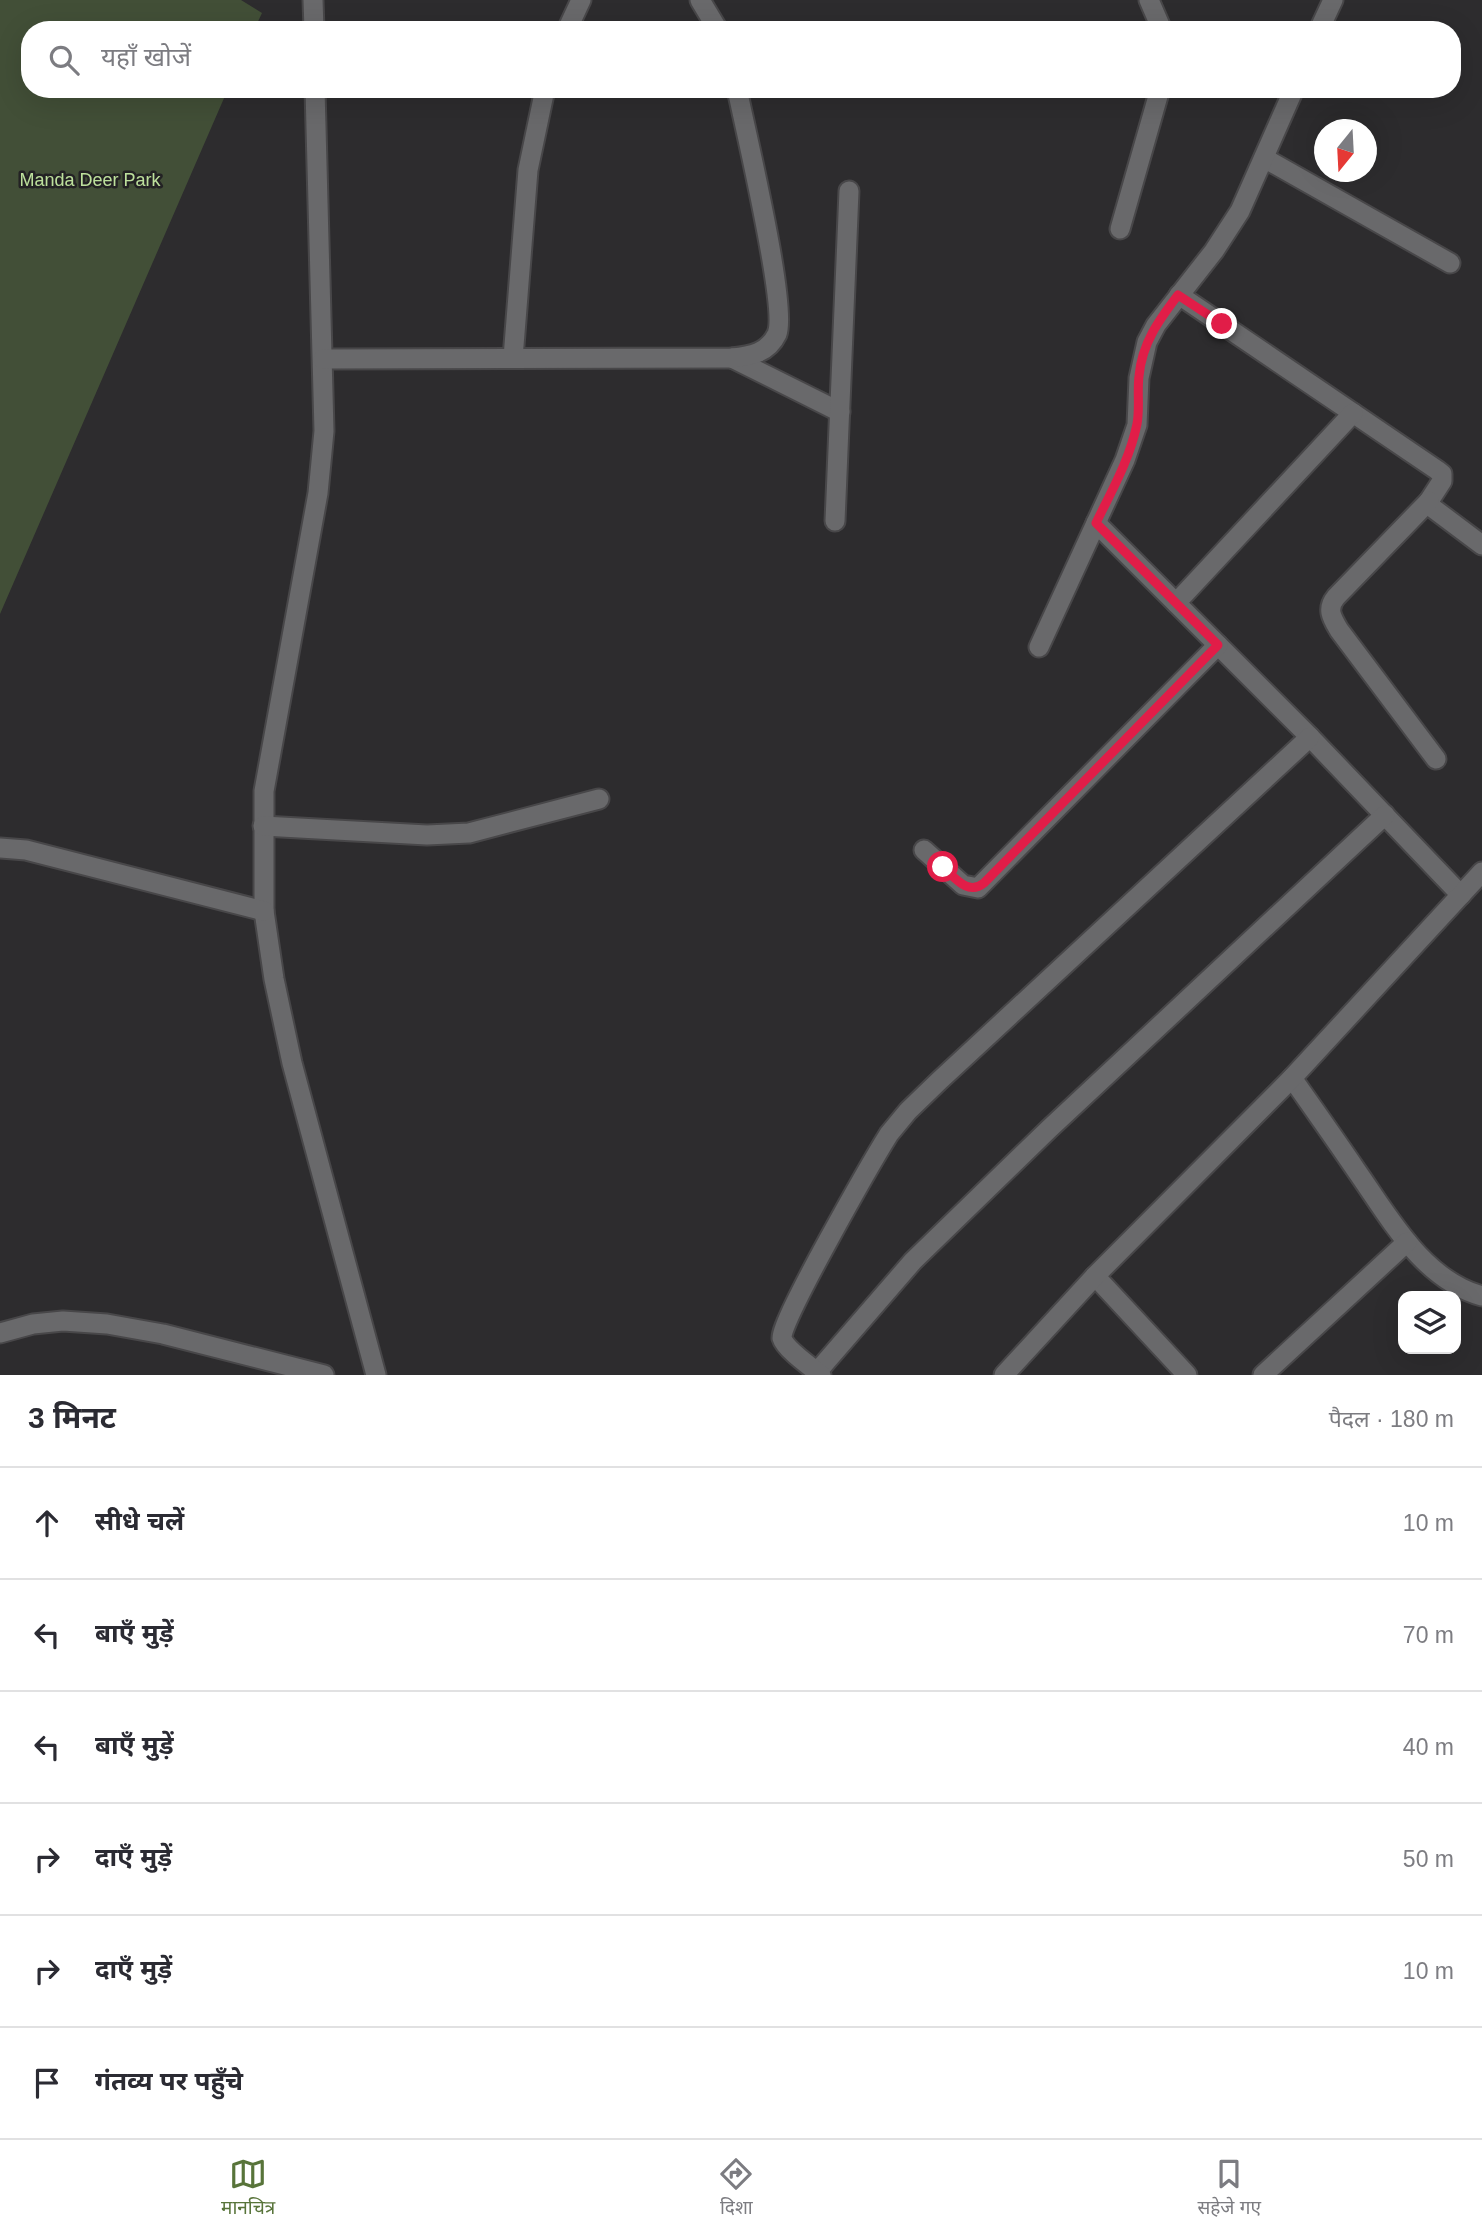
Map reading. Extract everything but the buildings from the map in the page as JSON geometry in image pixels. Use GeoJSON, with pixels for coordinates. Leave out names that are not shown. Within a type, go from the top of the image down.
{"type":"FeatureCollection","features":[{"type":"Feature","properties":{"kind":"street"},"geometry":{"type":"LineString","coordinates":[[313,0],[314,21]]}},
{"type":"Feature","properties":{"kind":"street"},"geometry":{"type":"LineString","coordinates":[[571,21],[580,0]]}},
{"type":"Feature","properties":{"kind":"street"},"geometry":{"type":"LineString","coordinates":[[700,0],[713,21]]}},
{"type":"Feature","properties":{"kind":"street"},"geometry":{"type":"LineString","coordinates":[[1149,0],[1157,21]]}},
{"type":"Feature","properties":{"kind":"street"},"geometry":{"type":"LineString","coordinates":[[1324,21],[1333,0]]}},
{"type":"Feature","properties":{"kind":"street"},"geometry":{"type":"LineString","coordinates":[[315,98],[324,431],[318,493],[264,791],[264,911],[274,979],[292,1063],[376,1375]]}},
{"type":"Feature","properties":{"kind":"street"},"geometry":{"type":"LineString","coordinates":[[513,358],[528,170],[543,98]]}},
{"type":"Feature","properties":{"kind":"street"},"geometry":{"type":"LineString","coordinates":[[323,359],[732,358],[754,355],[770,346],[778,331],[778,294],[739,98]]}},
{"type":"Feature","properties":{"kind":"street"},"geometry":{"type":"LineString","coordinates":[[1121,229],[1157,98]]}},
{"type":"Feature","properties":{"kind":"street"},"geometry":{"type":"LineString","coordinates":[[1039,648],[1125,460],[1137,425],[1139,378],[1147,342],[1156,325],[1214,251],[1240,211],[1290,98]]}},
{"type":"Feature","properties":{"kind":"street"},"geometry":{"type":"LineString","coordinates":[[1264,159],[1450,263]]}},
{"type":"Feature","properties":{"kind":"street"},"geometry":{"type":"LineString","coordinates":[[835,521],[849,191]]}},
{"type":"Feature","properties":{"kind":"street"},"geometry":{"type":"LineString","coordinates":[[1178,295],[1442,474],[1442,481],[1429,501],[1336,597],[1331,603],[1330,612],[1339,630],[1436,759]]}},
{"type":"Feature","properties":{"kind":"street"},"geometry":{"type":"LineString","coordinates":[[732,358],[840,412]]}},
{"type":"Feature","properties":{"kind":"street"},"geometry":{"type":"LineString","coordinates":[[1176,603],[1353,413]]}},
{"type":"Feature","properties":{"kind":"street"},"geometry":{"type":"LineString","coordinates":[[1429,501],[1436,512],[1482,545]]}},
{"type":"Feature","properties":{"kind":"street"},"geometry":{"type":"LineString","coordinates":[[1096,523],[1310,737],[1461,895]]}},
{"type":"Feature","properties":{"kind":"street"},"geometry":{"type":"LineString","coordinates":[[924,850],[963,885],[978,888],[1218,645]]}},
{"type":"Feature","properties":{"kind":"street"},"geometry":{"type":"LineString","coordinates":[[1310,737],[908,1111],[889,1134],[795,1303],[781,1334],[783,1342],[819,1374],[912,1261],[1385,815]]}},
{"type":"Feature","properties":{"kind":"street"},"geometry":{"type":"LineString","coordinates":[[263,826],[427,835],[469,833],[599,799]]}},
{"type":"Feature","properties":{"kind":"street"},"geometry":{"type":"LineString","coordinates":[[0,848],[38,853],[264,911]]}},
{"type":"Feature","properties":{"kind":"street"},"geometry":{"type":"LineString","coordinates":[[1004,1375],[1094,1276],[1292,1077],[1482,872]]}},
{"type":"Feature","properties":{"kind":"street"},"geometry":{"type":"LineString","coordinates":[[1292,1077],[1407,1242],[1436,1271],[1457,1287],[1482,1296]]}},
{"type":"Feature","properties":{"kind":"street"},"geometry":{"type":"LineString","coordinates":[[1263,1375],[1407,1242]]}},
{"type":"Feature","properties":{"kind":"street"},"geometry":{"type":"LineString","coordinates":[[1094,1276],[1187,1375]]}},
{"type":"Feature","properties":{"kind":"street"},"geometry":{"type":"LineString","coordinates":[[0,1333],[33,1324],[63,1321],[107,1324],[163,1334],[324,1375]]}},
{"type":"Feature","properties":{"kind":"green space","name":"Manda Deer Park"},"geometry":{"type":"Polygon","coordinates":[[[0,0],[241,0],[262,13],[258,21],[21,21],[21,98],[224,98],[0,614],[0,0]]]}},
{"type":"Feature","properties":{"kind":"route"},"geometry":{"type":"LineString","coordinates":[[943,867],[963,885],[978,888],[1218,645],[1096,523],[1125,460],[1137,425],[1141,361],[1156,325],[1178,295],[1222,324]]}}]}
